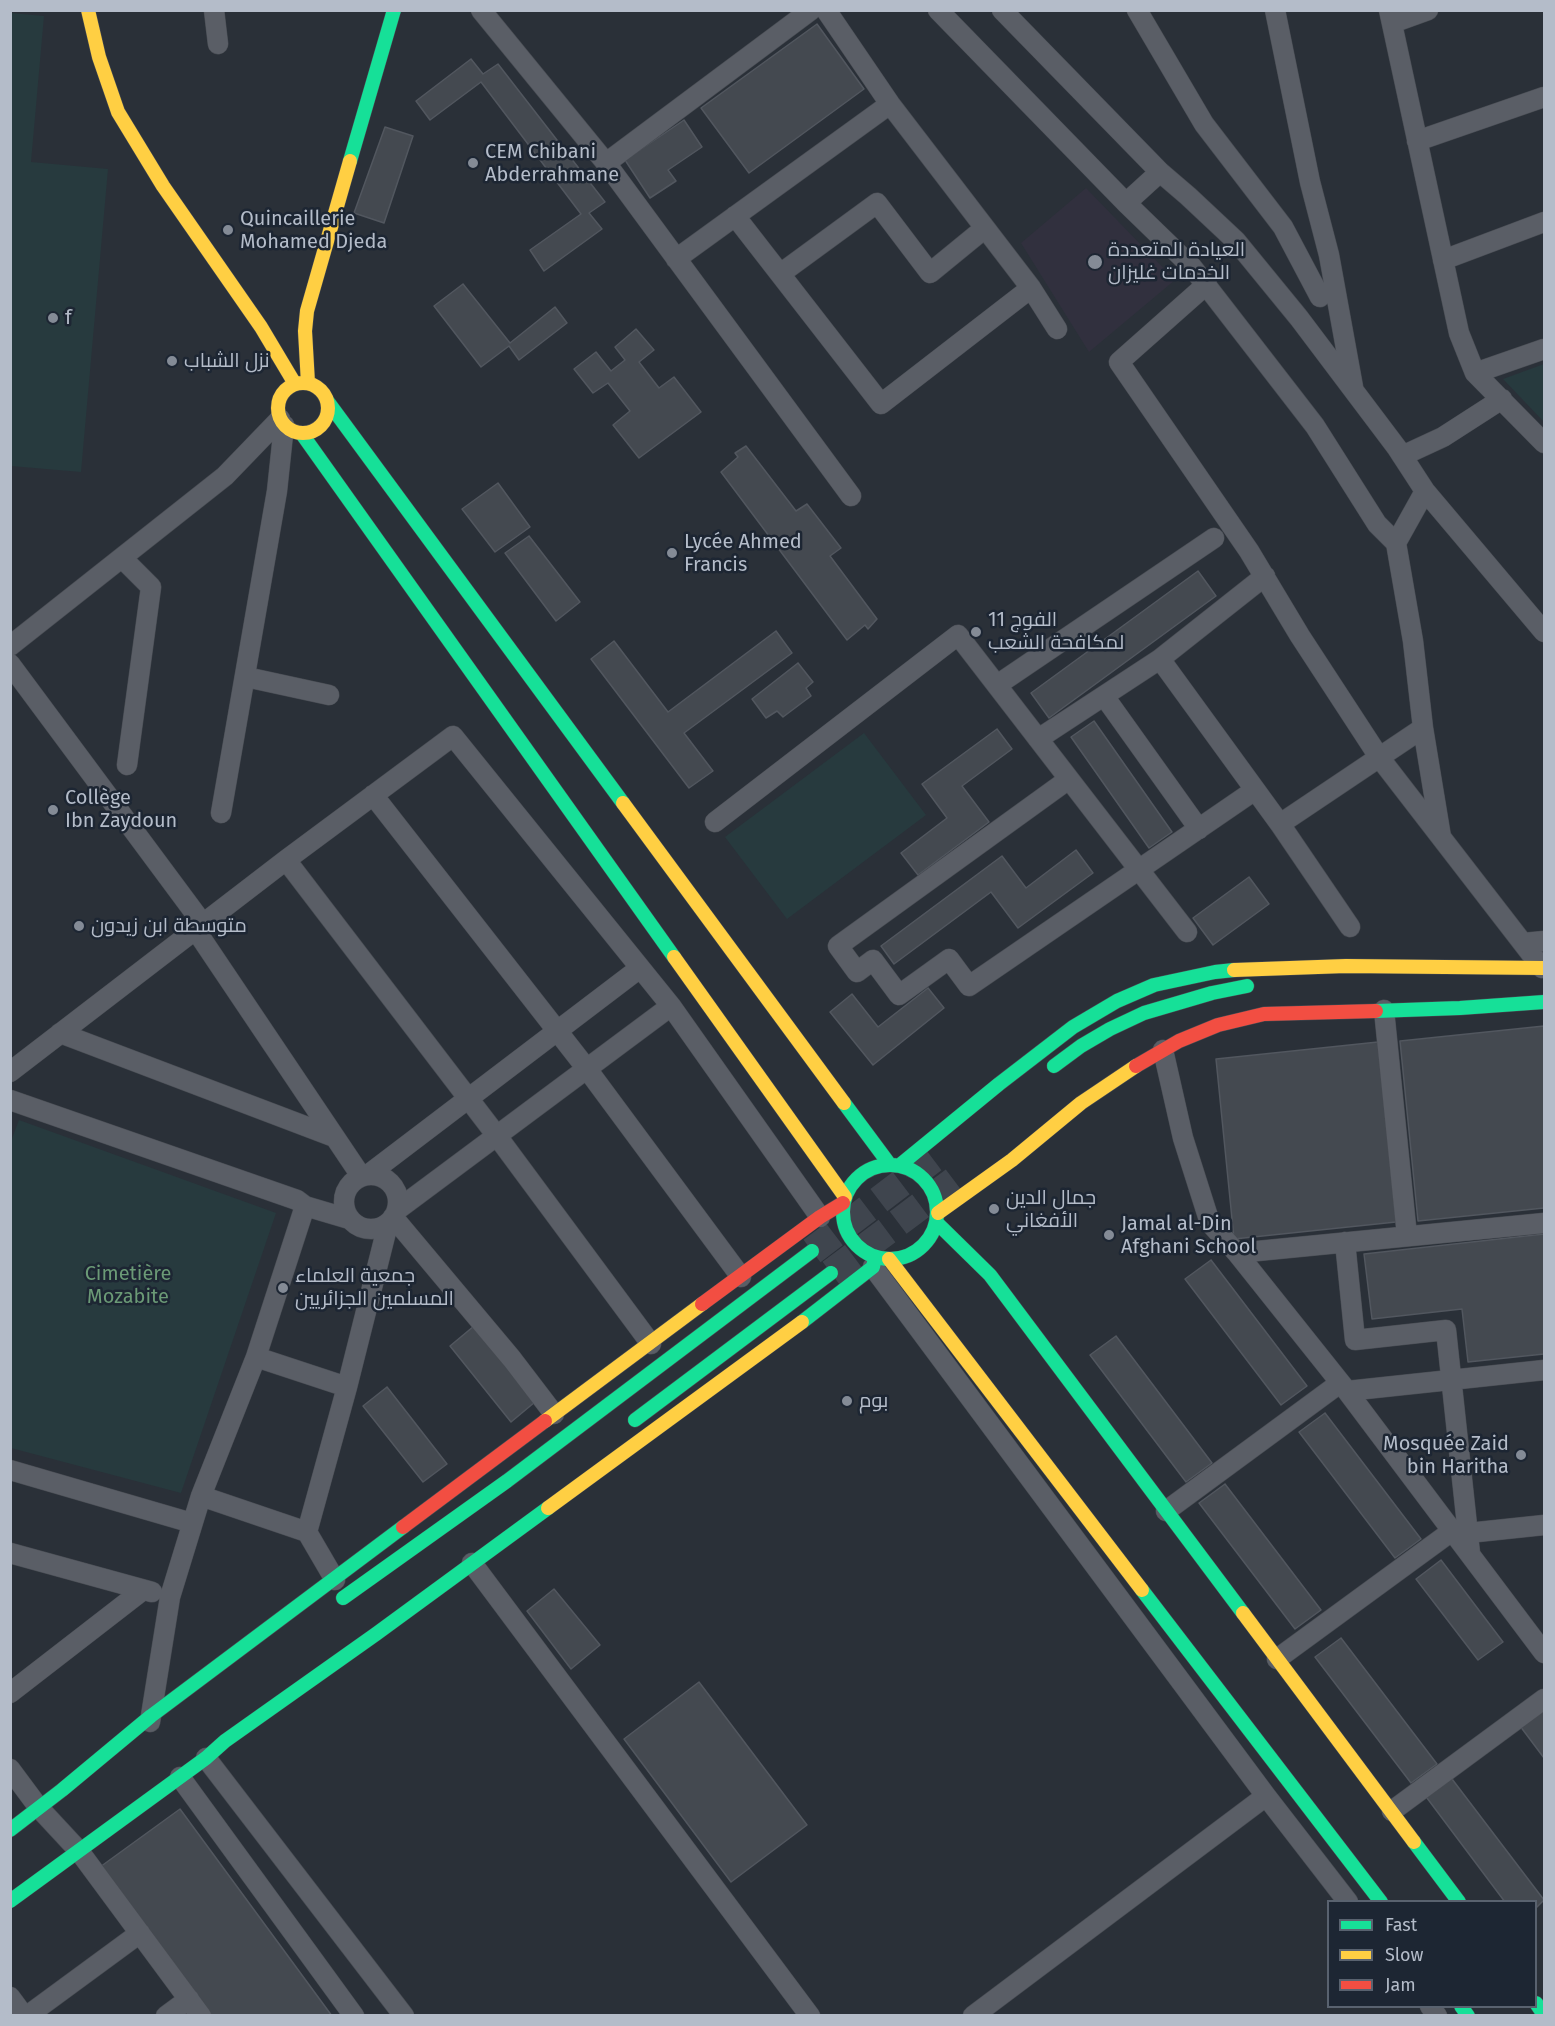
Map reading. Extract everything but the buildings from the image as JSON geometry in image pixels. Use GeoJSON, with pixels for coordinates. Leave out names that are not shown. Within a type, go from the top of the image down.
{"type":"FeatureCollection","features":[{"type":"Feature","properties":{"kind":"main road"},"geometry":{"type":"LineString","coordinates":[[88,10],[99,57],[118,112],[162,186],[301,384],[321,390],[353,438],[895,1165]]}},
{"type":"Feature","properties":{"kind":"main road"},"geometry":{"type":"LineString","coordinates":[[301,384],[307,311],[394,10]]}},
{"type":"Feature","properties":{"kind":"main road"},"geometry":{"type":"LineString","coordinates":[[301,384],[284,392],[280,398],[278,412],[844,1200]]}},
{"type":"Feature","properties":{"kind":"main road"},"geometry":{"type":"LineString","coordinates":[[289,426],[310,433],[323,424],[329,410],[328,402]]}},
{"type":"Feature","properties":{"kind":"main road"},"geometry":{"type":"LineString","coordinates":[[895,1165],[1073,1027],[1117,1001],[1154,986],[1215,972],[1346,966],[1543,968]]}},
{"type":"Feature","properties":{"kind":"main road"},"geometry":{"type":"LineString","coordinates":[[1044,1074],[1081,1046],[1144,1013],[1212,993],[1346,966]]}},
{"type":"Feature","properties":{"kind":"main road"},"geometry":{"type":"LineString","coordinates":[[1140,1047],[1205,1019],[1232,1013],[1460,1008],[1545,1002]]}},
{"type":"Feature","properties":{"kind":"main road"},"geometry":{"type":"LineString","coordinates":[[225,1741],[847,1289],[879,1261],[902,1258],[914,1253],[926,1242],[937,1218],[1081,1103],[1116,1078],[1179,1041],[1218,1025],[1264,1014]]}},
{"type":"Feature","properties":{"kind":"main road"},"geometry":{"type":"LineString","coordinates":[[1379,1900],[879,1261],[863,1251],[849,1236],[842,1216],[844,1200],[848,1188],[870,1168],[895,1165],[912,1170],[923,1178],[931,1188],[936,1200],[937,1218],[990,1275],[1458,1900]]}},
{"type":"Feature","properties":{"kind":"main road"},"geometry":{"type":"LineString","coordinates":[[10,1830],[159,1720],[334,1580],[844,1200]]}},
{"type":"Feature","properties":{"kind":"main road"},"geometry":{"type":"LineString","coordinates":[[332,1605],[507,1481],[812,1251]]}},
{"type":"Feature","properties":{"kind":"main road"},"geometry":{"type":"LineString","coordinates":[[628,1425],[831,1273]]}},
{"type":"Feature","properties":{"kind":"main road"},"geometry":{"type":"LineString","coordinates":[[10,1901],[206,1758],[372,1619]]}},
{"type":"Feature","properties":{"kind":"main road"},"geometry":{"type":"LineString","coordinates":[[62,1790],[103,1767],[147,1737]]}},
{"type":"Feature","properties":{"kind":"street"},"geometry":{"type":"LineString","coordinates":[[214,10],[218,44]]}},
{"type":"Feature","properties":{"kind":"street"},"geometry":{"type":"LineString","coordinates":[[481,10],[606,163],[851,496]]}},
{"type":"Feature","properties":{"kind":"street"},"geometry":{"type":"LineString","coordinates":[[606,163],[811,10]]}},
{"type":"Feature","properties":{"kind":"street"},"geometry":{"type":"LineString","coordinates":[[826,10],[890,104],[1030,288],[1057,329]]}},
{"type":"Feature","properties":{"kind":"street"},"geometry":{"type":"LineString","coordinates":[[938,10],[1207,284],[1315,426],[1377,524],[1396,543],[1413,641],[1423,728],[1441,837]]}},
{"type":"Feature","properties":{"kind":"street"},"geometry":{"type":"LineString","coordinates":[[1002,10],[1160,172],[1236,241],[1299,318],[1402,456],[1425,491],[1545,632]]}},
{"type":"Feature","properties":{"kind":"street"},"geometry":{"type":"LineString","coordinates":[[1137,10],[1204,124],[1283,227],[1320,297]]}},
{"type":"Feature","properties":{"kind":"street"},"geometry":{"type":"LineString","coordinates":[[1275,10],[1310,182],[1329,255],[1354,392]]}},
{"type":"Feature","properties":{"kind":"street"},"geometry":{"type":"LineString","coordinates":[[1428,10],[1390,17],[1459,333],[1475,373],[1545,443]]}},
{"type":"Feature","properties":{"kind":"street"},"geometry":{"type":"LineString","coordinates":[[1417,141],[1545,97]]}},
{"type":"Feature","properties":{"kind":"street"},"geometry":{"type":"LineString","coordinates":[[676,259],[890,104]]}},
{"type":"Feature","properties":{"kind":"street"},"geometry":{"type":"LineString","coordinates":[[1126,203],[1160,172]]}},
{"type":"Feature","properties":{"kind":"street"},"geometry":{"type":"LineString","coordinates":[[780,274],[877,203],[930,273],[985,228]]}},
{"type":"Feature","properties":{"kind":"street"},"geometry":{"type":"LineString","coordinates":[[735,216],[881,404],[1030,288]]}},
{"type":"Feature","properties":{"kind":"street"},"geometry":{"type":"LineString","coordinates":[[1443,260],[1545,222]]}},
{"type":"Feature","properties":{"kind":"street"},"geometry":{"type":"LineString","coordinates":[[1299,318],[1320,297],[1329,255]]}},
{"type":"Feature","properties":{"kind":"street"},"geometry":{"type":"LineString","coordinates":[[1207,284],[1119,362],[1265,576],[1300,636],[1379,757],[1543,968]]}},
{"type":"Feature","properties":{"kind":"street"},"geometry":{"type":"LineString","coordinates":[[1475,373],[1545,349]]}},
{"type":"Feature","properties":{"kind":"street"},"geometry":{"type":"LineString","coordinates":[[1402,456],[1443,437],[1502,399]]}},
{"type":"Feature","properties":{"kind":"street"},"geometry":{"type":"LineString","coordinates":[[10,646],[98,579],[289,426]]}},
{"type":"Feature","properties":{"kind":"street"},"geometry":{"type":"LineString","coordinates":[[221,813],[289,426]]}},
{"type":"Feature","properties":{"kind":"street"},"geometry":{"type":"LineString","coordinates":[[1396,543],[1425,491]]}},
{"type":"Feature","properties":{"kind":"street"},"geometry":{"type":"LineString","coordinates":[[997,685],[1214,538]]}},
{"type":"Feature","properties":{"kind":"street"},"geometry":{"type":"LineString","coordinates":[[122,558],[152,587],[127,765]]}},
{"type":"Feature","properties":{"kind":"street"},"geometry":{"type":"LineString","coordinates":[[1038,739],[1160,659],[1265,576]]}},
{"type":"Feature","properties":{"kind":"street"},"geometry":{"type":"LineString","coordinates":[[715,822],[958,635],[1187,932]]}},
{"type":"Feature","properties":{"kind":"street"},"geometry":{"type":"LineString","coordinates":[[1160,659],[1280,824],[1350,927]]}},
{"type":"Feature","properties":{"kind":"street"},"geometry":{"type":"LineString","coordinates":[[10,664],[199,926],[334,1137],[365,1175]]}},
{"type":"Feature","properties":{"kind":"street"},"geometry":{"type":"LineString","coordinates":[[246,677],[329,695]]}},
{"type":"Feature","properties":{"kind":"street"},"geometry":{"type":"LineString","coordinates":[[1104,696],[1199,829]]}},
{"type":"Feature","properties":{"kind":"street"},"geometry":{"type":"LineString","coordinates":[[1280,824],[1423,728]]}},
{"type":"Feature","properties":{"kind":"street"},"geometry":{"type":"LineString","coordinates":[[10,1072],[286,860],[453,736],[671,1006],[820,1217]]}},
{"type":"Feature","properties":{"kind":"street"},"geometry":{"type":"LineString","coordinates":[[1069,779],[838,946],[857,972],[873,960],[899,995],[950,959],[969,986],[1255,790]]}},
{"type":"Feature","properties":{"kind":"street"},"geometry":{"type":"LineString","coordinates":[[373,795],[587,1070],[741,1277]]}},
{"type":"Feature","properties":{"kind":"street"},"geometry":{"type":"LineString","coordinates":[[286,860],[497,1136],[651,1344]]}},
{"type":"Feature","properties":{"kind":"street"},"geometry":{"type":"LineString","coordinates":[[1523,944],[1545,941]]}},
{"type":"Feature","properties":{"kind":"street"},"geometry":{"type":"LineString","coordinates":[[349,1219],[343,1203],[348,1186],[468,1099],[640,968]]}},
{"type":"Feature","properties":{"kind":"street"},"geometry":{"type":"LineString","coordinates":[[10,1100],[297,1200],[304,1206],[349,1219],[363,1228],[380,1228],[497,1136],[671,1006]]}},
{"type":"Feature","properties":{"kind":"street"},"geometry":{"type":"LineString","coordinates":[[1384,1010],[1407,1236]]}},
{"type":"Feature","properties":{"kind":"street"},"geometry":{"type":"LineString","coordinates":[[60,1033],[334,1137]]}},
{"type":"Feature","properties":{"kind":"street"},"geometry":{"type":"LineString","coordinates":[[1163,1050],[1183,1138],[1210,1223],[1237,1253],[1460,1532],[1470,1555],[1545,1653]]}},
{"type":"Feature","properties":{"kind":"street"},"geometry":{"type":"LineString","coordinates":[[307,1532],[393,1217],[397,1192],[392,1185],[378,1175],[365,1175]]}},
{"type":"Feature","properties":{"kind":"street"},"geometry":{"type":"LineString","coordinates":[[147,1737],[159,1720],[170,1597],[201,1496],[256,1357],[304,1206]]}},
{"type":"Feature","properties":{"kind":"street"},"geometry":{"type":"LineString","coordinates":[[393,1217],[512,1359],[554,1414]]}},
{"type":"Feature","properties":{"kind":"street"},"geometry":{"type":"LineString","coordinates":[[1237,1253],[1545,1223]]}},
{"type":"Feature","properties":{"kind":"street"},"geometry":{"type":"LineString","coordinates":[[1345,1242],[1355,1340],[1446,1330],[1452,1380],[1460,1532]]}},
{"type":"Feature","properties":{"kind":"street"},"geometry":{"type":"LineString","coordinates":[[879,1261],[1266,1796],[1346,1900]]}},
{"type":"Feature","properties":{"kind":"street"},"geometry":{"type":"LineString","coordinates":[[256,1357],[347,1387]]}},
{"type":"Feature","properties":{"kind":"street"},"geometry":{"type":"LineString","coordinates":[[1166,1511],[1343,1387],[1452,1380],[1545,1370]]}},
{"type":"Feature","properties":{"kind":"street"},"geometry":{"type":"LineString","coordinates":[[10,1470],[192,1523]]}},
{"type":"Feature","properties":{"kind":"street"},"geometry":{"type":"LineString","coordinates":[[201,1496],[307,1532],[334,1580]]}},
{"type":"Feature","properties":{"kind":"street"},"geometry":{"type":"LineString","coordinates":[[1277,1659],[1460,1532],[1545,1525]]}},
{"type":"Feature","properties":{"kind":"street"},"geometry":{"type":"LineString","coordinates":[[10,1553],[170,1597]]}},
{"type":"Feature","properties":{"kind":"street"},"geometry":{"type":"LineString","coordinates":[[472,1563],[810,2016]]}},
{"type":"Feature","properties":{"kind":"street"},"geometry":{"type":"LineString","coordinates":[[10,1693],[143,1590]]}},
{"type":"Feature","properties":{"kind":"street"},"geometry":{"type":"LineString","coordinates":[[1392,1811],[1545,1699]]}},
{"type":"Feature","properties":{"kind":"street"},"geometry":{"type":"LineString","coordinates":[[206,1758],[404,2016]]}},
{"type":"Feature","properties":{"kind":"street"},"geometry":{"type":"LineString","coordinates":[[10,1769],[39,1808],[79,1851],[201,2016]]}},
{"type":"Feature","properties":{"kind":"street"},"geometry":{"type":"LineString","coordinates":[[180,1777],[354,2016]]}},
{"type":"Feature","properties":{"kind":"street"},"geometry":{"type":"LineString","coordinates":[[973,2016],[1266,1796]]}},
{"type":"Feature","properties":{"kind":"street"},"geometry":{"type":"LineString","coordinates":[[10,1997],[26,2016],[140,1933]]}},
{"type":"Feature","properties":{"kind":"street"},"geometry":{"type":"LineString","coordinates":[[166,2016],[189,1999]]}},
{"type":"Feature","properties":{"kind":"shaded area","name":"العيادة المتعددة الخدمات غليزان"},"geometry":{"type":"Polygon","coordinates":[[[1086,188],[1175,280],[1089,352],[1021,243],[1086,188]]]}},
{"type":"Feature","properties":{"kind":"green space","name":"f"},"geometry":{"type":"Polygon","coordinates":[[[11,13],[44,16],[31,162],[108,169],[81,472],[11,466],[11,13]]]}},
{"type":"Feature","properties":{"kind":"green space"},"geometry":{"type":"Polygon","coordinates":[[[1544,364],[1544,422],[1503,379],[1544,364]]]}},
{"type":"Feature","properties":{"kind":"green space"},"geometry":{"type":"Polygon","coordinates":[[[864,733],[926,815],[787,919],[725,837],[864,733]]]}},
{"type":"Feature","properties":{"kind":"green space","name":"Cimetière Mozabite"},"geometry":{"type":"Polygon","coordinates":[[[19,1120],[276,1213],[181,1493],[11,1448],[10,1144],[19,1120]]]}},
{"type":"Feature","properties":{"kind":"tunnel"},"geometry":{"type":"LineString","coordinates":[[812,1251],[933,1159]]}},
{"type":"Feature","properties":{"kind":"tunnel"},"geometry":{"type":"LineString","coordinates":[[831,1273],[955,1180]]}},
{"type":"Feature","properties":{"kind":"traffic: fast"},"geometry":{"type":"LineString","coordinates":[[350,161],[394,10]]}},
{"type":"Feature","properties":{"kind":"traffic: fast"},"geometry":{"type":"LineString","coordinates":[[328,402],[623,803]]}},
{"type":"Feature","properties":{"kind":"traffic: fast"},"geometry":{"type":"LineString","coordinates":[[302,434],[674,957]]}},
{"type":"Feature","properties":{"kind":"traffic: fast"},"geometry":{"type":"LineString","coordinates":[[900,1165],[1073,1027],[1117,1001],[1154,985],[1234,970]]}},
{"type":"Feature","properties":{"kind":"traffic: fast"},"geometry":{"type":"LineString","coordinates":[[1054,1066],[1081,1046],[1144,1013],[1212,993],[1247,986]]}},
{"type":"Feature","properties":{"kind":"traffic: fast"},"geometry":{"type":"LineString","coordinates":[[1376,1011],[1544,1002]]}},
{"type":"Feature","properties":{"kind":"traffic: fast"},"geometry":{"type":"LineString","coordinates":[[844,1103],[890,1165]]}},
{"type":"Feature","properties":{"kind":"traffic: fast"},"geometry":{"type":"LineString","coordinates":[[890,1165],[908,1168],[923,1179],[934,1194],[937,1212],[934,1230],[923,1245],[908,1256],[890,1259],[872,1256],[857,1245],[846,1230],[843,1212],[846,1194],[857,1179],[872,1168],[890,1165]]}},
{"type":"Feature","properties":{"kind":"traffic: fast"},"geometry":{"type":"LineString","coordinates":[[936,1222],[990,1275],[1243,1613]]}},
{"type":"Feature","properties":{"kind":"traffic: fast"},"geometry":{"type":"LineString","coordinates":[[343,1598],[507,1481],[812,1251]]}},
{"type":"Feature","properties":{"kind":"traffic: fast"},"geometry":{"type":"LineString","coordinates":[[802,1322],[873,1267],[875,1257]]}},
{"type":"Feature","properties":{"kind":"traffic: fast"},"geometry":{"type":"LineString","coordinates":[[635,1420],[831,1273]]}},
{"type":"Feature","properties":{"kind":"traffic: fast"},"geometry":{"type":"LineString","coordinates":[[10,1901],[206,1758],[225,1741],[548,1508]]}},
{"type":"Feature","properties":{"kind":"traffic: fast"},"geometry":{"type":"LineString","coordinates":[[10,1830],[151,1716],[403,1527]]}},
{"type":"Feature","properties":{"kind":"traffic: fast"},"geometry":{"type":"LineString","coordinates":[[1142,1590],[1379,1900]]}},
{"type":"Feature","properties":{"kind":"traffic: fast"},"geometry":{"type":"LineString","coordinates":[[1414,1842],[1458,1900]]}},
{"type":"Feature","properties":{"kind":"traffic: fast"},"geometry":{"type":"LineString","coordinates":[[1537,2004],[1544,2015]]}},
{"type":"Feature","properties":{"kind":"traffic: fast"},"geometry":{"type":"LineString","coordinates":[[1462,2008],[1468,2016]]}},
{"type":"Feature","properties":{"kind":"traffic: slow"},"geometry":{"type":"LineString","coordinates":[[88,10],[99,57],[118,112],[163,186],[261,327],[295,384]]}},
{"type":"Feature","properties":{"kind":"traffic: slow"},"geometry":{"type":"LineString","coordinates":[[308,383],[305,331],[307,311],[350,161]]}},
{"type":"Feature","properties":{"kind":"traffic: slow"},"geometry":{"type":"LineString","coordinates":[[298,383],[308,383],[321,390],[328,403],[328,408],[328,413],[321,426],[308,433],[298,433],[289,429],[282,422],[278,413],[278,403],[282,394],[289,387],[298,383]]}},
{"type":"Feature","properties":{"kind":"traffic: slow"},"geometry":{"type":"LineString","coordinates":[[623,803],[844,1103]]}},
{"type":"Feature","properties":{"kind":"traffic: slow"},"geometry":{"type":"LineString","coordinates":[[674,957],[845,1197]]}},
{"type":"Feature","properties":{"kind":"traffic: slow"},"geometry":{"type":"LineString","coordinates":[[1234,970],[1346,966],[1544,968]]}},
{"type":"Feature","properties":{"kind":"traffic: slow"},"geometry":{"type":"LineString","coordinates":[[938,1213],[1012,1160],[1081,1103],[1136,1066]]}},
{"type":"Feature","properties":{"kind":"traffic: slow"},"geometry":{"type":"LineString","coordinates":[[889,1259],[1142,1590]]}},
{"type":"Feature","properties":{"kind":"traffic: slow"},"geometry":{"type":"LineString","coordinates":[[545,1421],[702,1304]]}},
{"type":"Feature","properties":{"kind":"traffic: slow"},"geometry":{"type":"LineString","coordinates":[[548,1508],[802,1322]]}},
{"type":"Feature","properties":{"kind":"traffic: slow"},"geometry":{"type":"LineString","coordinates":[[1243,1613],[1414,1842]]}},
{"type":"Feature","properties":{"kind":"traffic: jam"},"geometry":{"type":"LineString","coordinates":[[1136,1066],[1179,1041],[1218,1025],[1264,1014],[1376,1011]]}},
{"type":"Feature","properties":{"kind":"traffic: jam"},"geometry":{"type":"LineString","coordinates":[[702,1304],[820,1217],[843,1203]]}},
{"type":"Feature","properties":{"kind":"traffic: jam"},"geometry":{"type":"LineString","coordinates":[[403,1527],[545,1421]]}},
{"type":"Feature","properties":{"kind":"place","name":"CEM Chibani Abderrahmane"},"geometry":{"type":"Point","coordinates":[473,163]}},
{"type":"Feature","properties":{"kind":"place","name":"Quincaillerie Mohamed Djeda"},"geometry":{"type":"Point","coordinates":[228,230]}},
{"type":"Feature","properties":{"kind":"place","name":"العيادة المتعددة الخدمات غليزان"},"geometry":{"type":"Point","coordinates":[1095,262]}},
{"type":"Feature","properties":{"kind":"place","name":"f"},"geometry":{"type":"Point","coordinates":[53,318]}},
{"type":"Feature","properties":{"kind":"place","name":"نزل الشباب"},"geometry":{"type":"Point","coordinates":[172,361]}},
{"type":"Feature","properties":{"kind":"place","name":"Lycée Ahmed Francis"},"geometry":{"type":"Point","coordinates":[672,553]}},
{"type":"Feature","properties":{"kind":"place","name":"الفوج 11 لمكافحة الشعب"},"geometry":{"type":"Point","coordinates":[976,632]}},
{"type":"Feature","properties":{"kind":"place","name":"Collège Ibn Zaydoun"},"geometry":{"type":"Point","coordinates":[53,810]}},
{"type":"Feature","properties":{"kind":"place","name":"متوسطة ابن زيدون"},"geometry":{"type":"Point","coordinates":[79,926]}},
{"type":"Feature","properties":{"kind":"place","name":"جمال الدين الأفغاني"},"geometry":{"type":"Point","coordinates":[994,1209]}},
{"type":"Feature","properties":{"kind":"place","name":"Jamal al-Din Afghani School"},"geometry":{"type":"Point","coordinates":[1109,1235]}},
{"type":"Feature","properties":{"kind":"place","name":"جمعية العلماء المسلمين الجزائريين"},"geometry":{"type":"Point","coordinates":[283,1288]}},
{"type":"Feature","properties":{"kind":"place","name":"بوم"},"geometry":{"type":"Point","coordinates":[847,1401]}},
{"type":"Feature","properties":{"kind":"place","name":"Mosquée Zaid bin Haritha"},"geometry":{"type":"Point","coordinates":[1521,1455]}}]}
